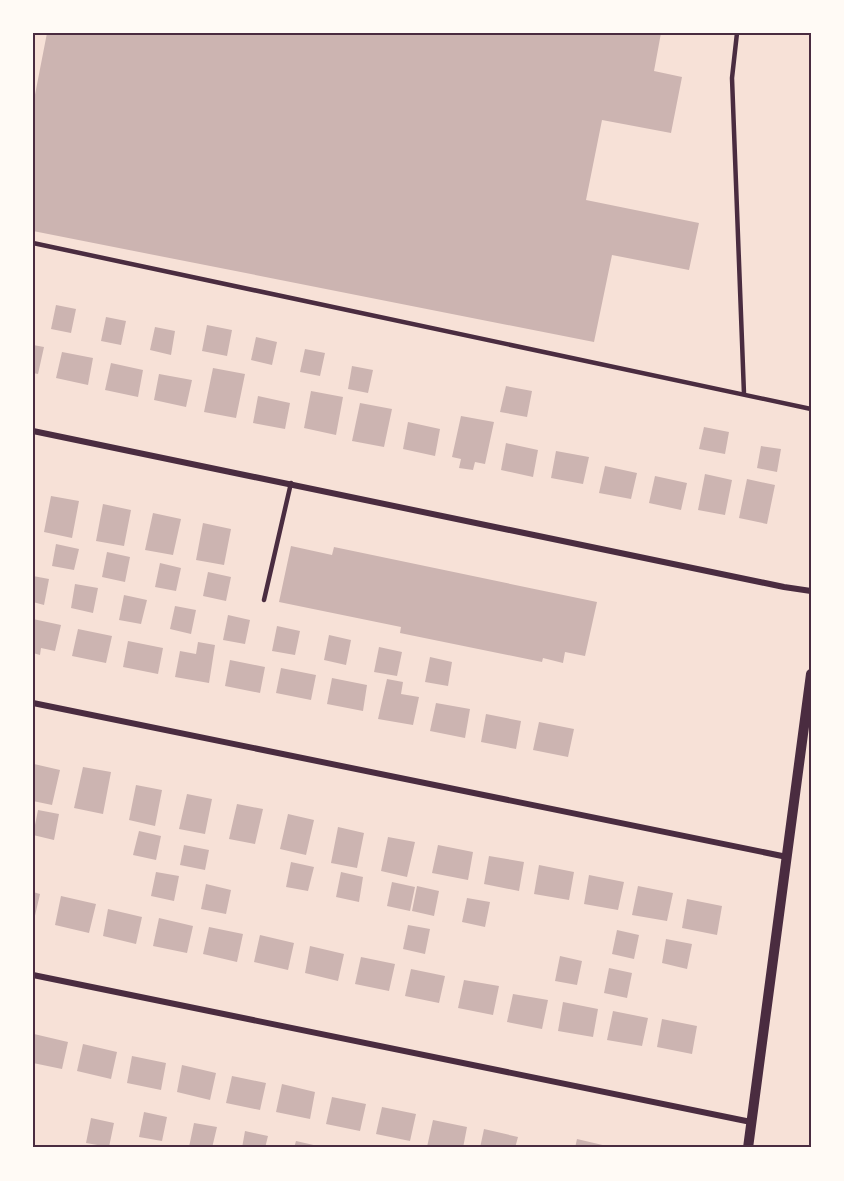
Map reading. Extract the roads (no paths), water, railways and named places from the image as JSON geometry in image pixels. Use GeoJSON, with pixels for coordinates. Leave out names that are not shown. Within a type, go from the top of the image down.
{"type":"FeatureCollection","features":[{"type":"Feature","properties":{"kind":"street"},"geometry":{"type":"LineString","coordinates":[[33,431],[772,585],[811,591]]}},
{"type":"Feature","properties":{"kind":"street"},"geometry":{"type":"LineString","coordinates":[[748,1148],[811,674]]}},
{"type":"Feature","properties":{"kind":"street"},"geometry":{"type":"LineString","coordinates":[[33,703],[787,857]]}},
{"type":"Feature","properties":{"kind":"street"},"geometry":{"type":"LineString","coordinates":[[33,975],[751,1122]]}},
{"type":"Feature","properties":{"kind":"lane"},"geometry":{"type":"LineString","coordinates":[[737,33],[732,78],[744,394]]}},
{"type":"Feature","properties":{"kind":"lane"},"geometry":{"type":"LineString","coordinates":[[33,243],[811,409]]}},
{"type":"Feature","properties":{"kind":"lane"},"geometry":{"type":"LineString","coordinates":[[264,600],[291,483]]}}]}
